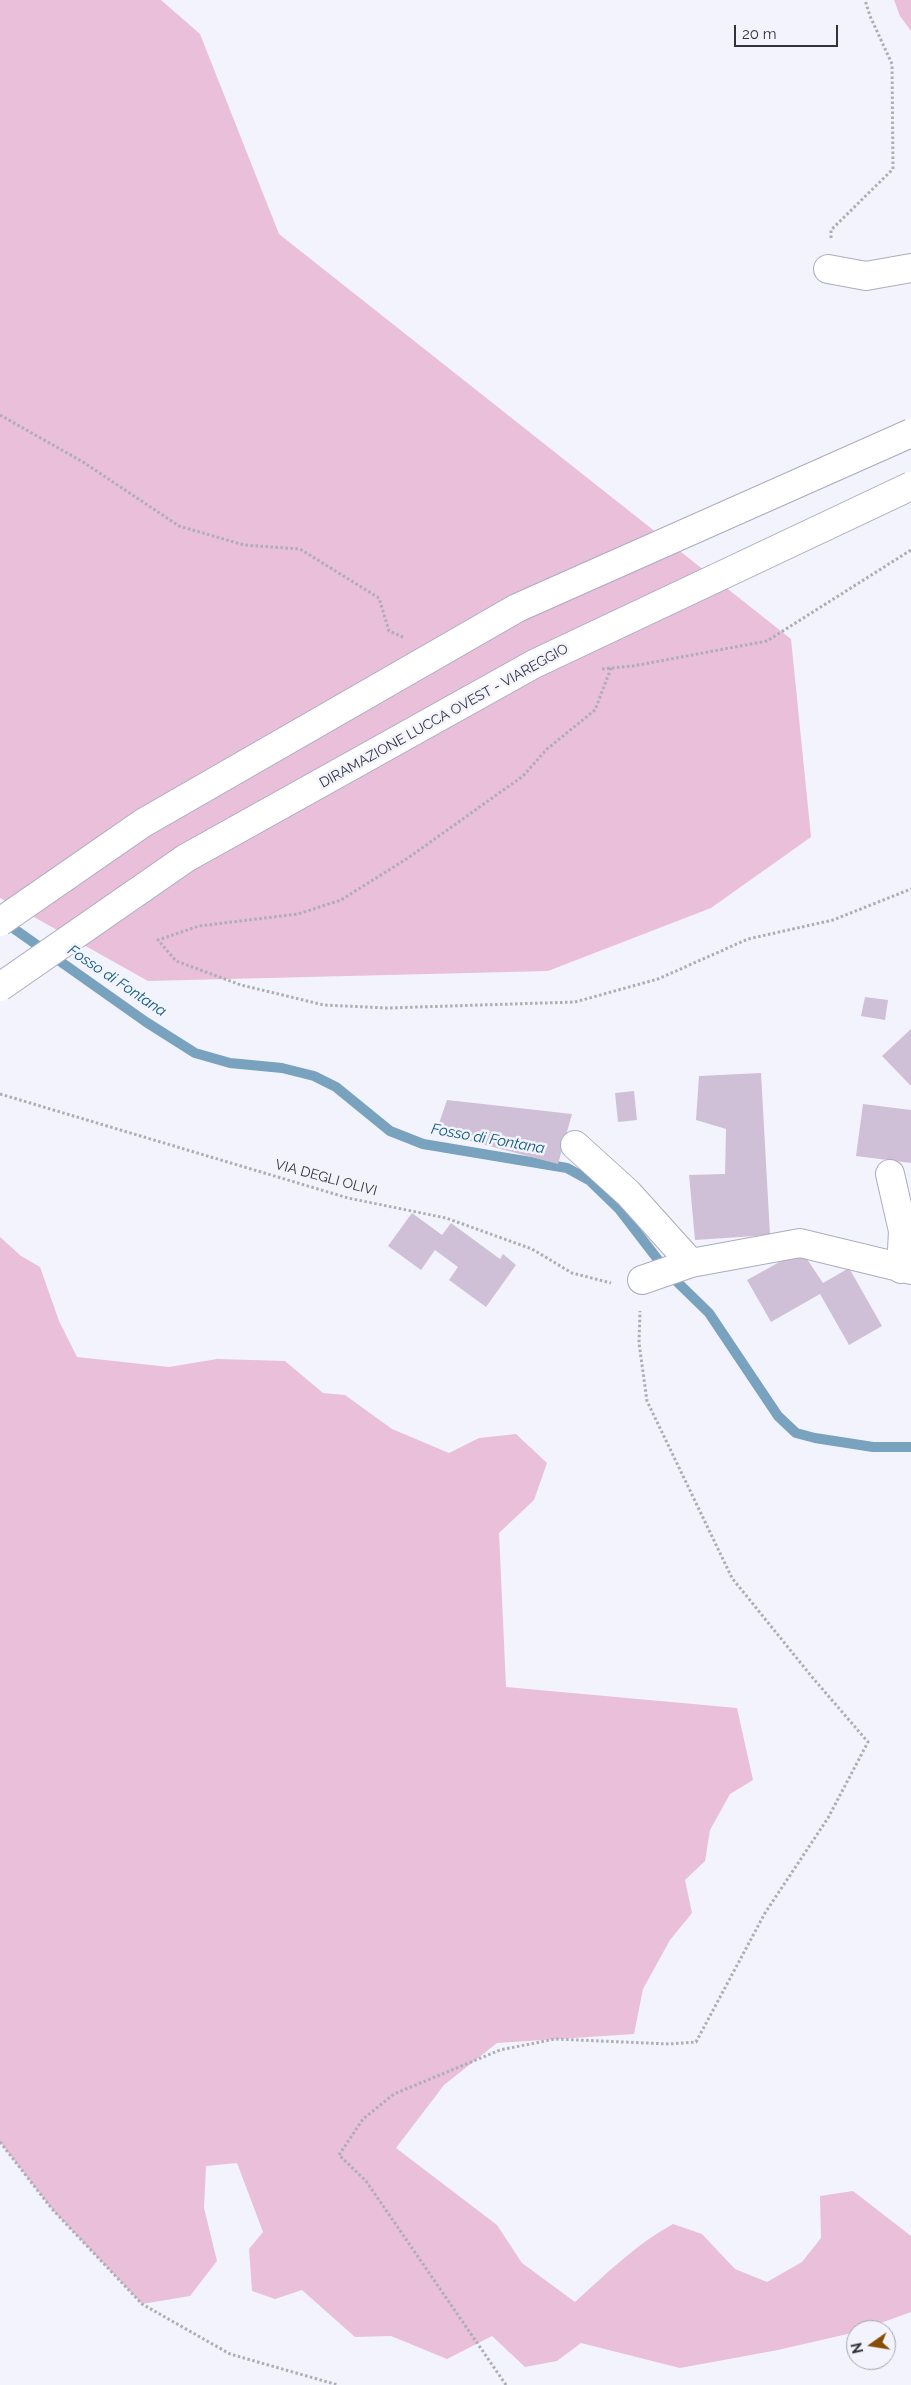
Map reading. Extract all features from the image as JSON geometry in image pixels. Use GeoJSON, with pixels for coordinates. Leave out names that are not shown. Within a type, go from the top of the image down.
{"type":"FeatureCollection","features":[{"type":"Feature","properties":{"kind":"main road"},"geometry":{"type":"LineString","coordinates":[[828,268],[866,276],[911,268]]}},
{"type":"Feature","properties":{"kind":"main road"},"geometry":{"type":"LineString","coordinates":[[0,922],[144,823],[517,608],[911,433]]}},
{"type":"Feature","properties":{"kind":"main road","name":"DIRAMAZIONE LUCCA OVEST - VIAREGGIO"},"geometry":{"type":"LineString","coordinates":[[0,987],[186,858],[534,664],[911,486]]}},
{"type":"Feature","properties":{"kind":"main road"},"geometry":{"type":"LineString","coordinates":[[575,1145],[628,1193],[688,1263]]}},
{"type":"Feature","properties":{"kind":"main road"},"geometry":{"type":"LineString","coordinates":[[646,1278],[688,1263],[800,1243],[906,1270],[903,1231],[890,1174]]}},
{"type":"Feature","properties":{"kind":"path"},"geometry":{"type":"LineString","coordinates":[[828,268],[831,230],[893,169],[892,64],[870,16],[865,0]]}},
{"type":"Feature","properties":{"kind":"path"},"geometry":{"type":"LineString","coordinates":[[0,416],[83,462],[179,526],[244,545],[300,549],[379,598],[389,631],[406,638]]}},
{"type":"Feature","properties":{"kind":"path"},"geometry":{"type":"LineString","coordinates":[[594,670],[633,666],[767,641],[911,550]]}},
{"type":"Feature","properties":{"kind":"path"},"geometry":{"type":"LineString","coordinates":[[611,668],[595,710],[547,749],[523,776],[408,858],[341,900],[298,914],[199,926],[158,940],[176,961],[241,985],[324,1005],[387,1008],[574,1002],[658,979],[748,940],[832,920],[911,889]]}},
{"type":"Feature","properties":{"kind":"path","name":"VIA DEGLI OLIVI"},"geometry":{"type":"LineString","coordinates":[[0,1094],[348,1198],[446,1218],[532,1249],[572,1273],[626,1286],[646,1278]]}},
{"type":"Feature","properties":{"kind":"path"},"geometry":{"type":"LineString","coordinates":[[506,2385],[366,2181],[339,2155],[363,2119],[394,2094],[500,2050],[556,2039],[669,2044],[696,2042],[765,1913],[828,1818],[868,1742],[812,1677],[732,1578],[670,1453],[647,1401],[638,1343],[646,1278]]}},
{"type":"Feature","properties":{"kind":"path"},"geometry":{"type":"LineString","coordinates":[[0,2142],[52,2209],[142,2304],[230,2354],[338,2385]]}},
{"type":"Feature","properties":{"kind":"shaded area"},"geometry":{"type":"Polygon","coordinates":[[[0,0],[161,0],[200,34],[279,234],[791,639],[811,837],[711,908],[548,971],[148,981],[0,898],[0,0]]]}},
{"type":"Feature","properties":{"kind":"shaded area"},"geometry":{"type":"Polygon","coordinates":[[[894,0],[911,0],[911,31],[900,16],[894,0]]]}},
{"type":"Feature","properties":{"kind":"shaded area"},"geometry":{"type":"Polygon","coordinates":[[[0,1237],[21,1256],[40,1267],[59,1321],[77,1357],[169,1367],[217,1359],[285,1361],[323,1393],[345,1395],[392,1429],[449,1453],[479,1438],[516,1434],[547,1463],[534,1500],[499,1533],[506,1687],[737,1708],[753,1780],[730,1794],[710,1830],[705,1861],[685,1880],[692,1913],[670,1940],[643,1989],[634,2034],[497,2043],[444,2085],[396,2148],[497,2225],[522,2263],[575,2302],[633,2251],[673,2224],[702,2234],[735,2269],[767,2282],[802,2262],[821,2238],[820,2196],[853,2191],[911,2236],[911,2312],[889,2320],[846,2320],[846,2334],[778,2350],[680,2368],[581,2343],[557,2361],[525,2367],[492,2336],[447,2359],[391,2336],[355,2337],[302,2290],[275,2299],[252,2291],[249,2249],[263,2232],[237,2163],[206,2166],[204,2208],[217,2261],[190,2296],[142,2304],[52,2209],[0,2142],[0,1237]]]}},
{"type":"Feature","properties":{"kind":"building"},"geometry":{"type":"Polygon","coordinates":[[[865,997],[888,1000],[885,1020],[861,1016],[865,997]]]}},
{"type":"Feature","properties":{"kind":"building"},"geometry":{"type":"Polygon","coordinates":[[[911,1029],[911,1086],[882,1056],[911,1029]]]}},
{"type":"Feature","properties":{"kind":"building"},"geometry":{"type":"Polygon","coordinates":[[[761,1073],[770,1235],[695,1240],[689,1175],[725,1174],[726,1129],[696,1120],[699,1076],[761,1073]]]}},
{"type":"Feature","properties":{"kind":"building"},"geometry":{"type":"Polygon","coordinates":[[[634,1091],[637,1120],[618,1122],[615,1093],[634,1091]]]}},
{"type":"Feature","properties":{"kind":"building"},"geometry":{"type":"Polygon","coordinates":[[[447,1100],[572,1114],[558,1164],[436,1132],[447,1100]]]}},
{"type":"Feature","properties":{"kind":"building"},"geometry":{"type":"Polygon","coordinates":[[[863,1104],[911,1110],[911,1163],[856,1156],[863,1104]]]}},
{"type":"Feature","properties":{"kind":"building"},"geometry":{"type":"Polygon","coordinates":[[[412,1213],[442,1235],[451,1223],[500,1259],[503,1254],[516,1265],[486,1307],[449,1280],[458,1267],[435,1250],[421,1270],[388,1246],[412,1213]]]}},
{"type":"Feature","properties":{"kind":"building"},"geometry":{"type":"Polygon","coordinates":[[[801,1250],[823,1283],[849,1268],[882,1326],[849,1345],[820,1294],[771,1322],[747,1280],[801,1250]]]}},
{"type":"Feature","properties":{"kind":"waterway","name":"Fosso di Fontana"},"geometry":{"type":"LineString","coordinates":[[3,921],[146,1022],[195,1053],[230,1063],[282,1068],[314,1076],[336,1087],[390,1131],[423,1144],[567,1168],[589,1180],[619,1209],[669,1274],[709,1313],[778,1416],[796,1433],[815,1438],[873,1447],[911,1447]]}}]}
